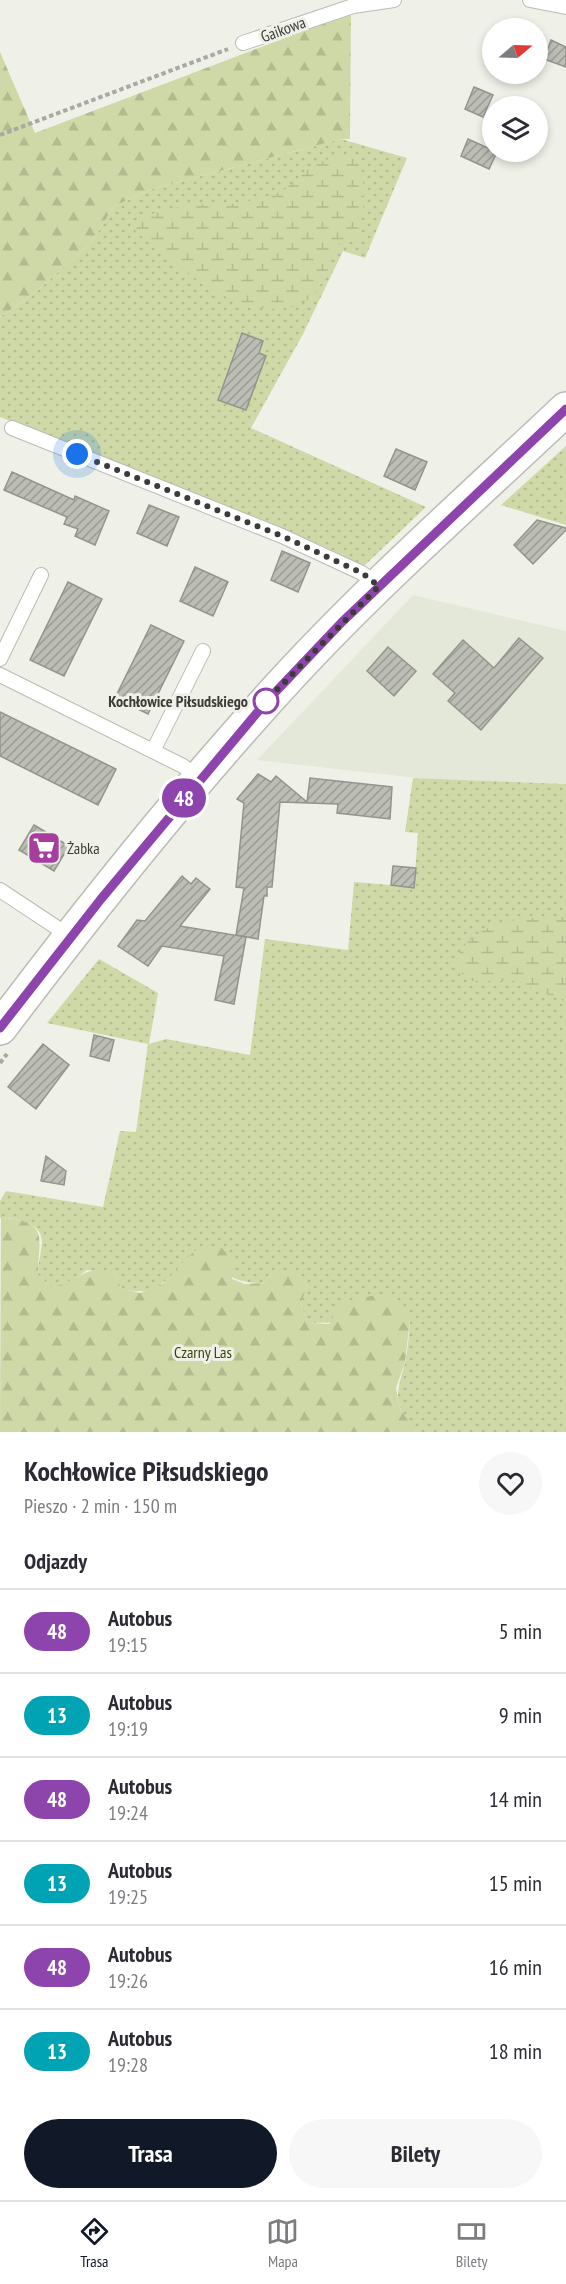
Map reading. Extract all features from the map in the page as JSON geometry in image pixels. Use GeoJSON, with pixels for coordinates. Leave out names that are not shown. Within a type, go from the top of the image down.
{"type":"FeatureCollection","features":[{"type":"Feature","properties":{"kind":"street"},"geometry":{"type":"LineString","coordinates":[[0,1028],[200,779],[297,668],[379,586],[566,409]]}},
{"type":"Feature","properties":{"kind":"lane","name":"Gaikowa"},"geometry":{"type":"LineString","coordinates":[[243,43],[353,6],[394,0]]}},
{"type":"Feature","properties":{"kind":"lane"},"geometry":{"type":"LineString","coordinates":[[530,0],[566,7]]}},
{"type":"Feature","properties":{"kind":"lane"},"geometry":{"type":"LineString","coordinates":[[12,429],[282,536],[362,573],[379,586]]}},
{"type":"Feature","properties":{"kind":"lane"},"geometry":{"type":"LineString","coordinates":[[0,659],[41,575]]}},
{"type":"Feature","properties":{"kind":"lane"},"geometry":{"type":"LineString","coordinates":[[153,751],[203,651]]}},
{"type":"Feature","properties":{"kind":"lane"},"geometry":{"type":"LineString","coordinates":[[0,675],[183,766],[200,779]]}},
{"type":"Feature","properties":{"kind":"lane"},"geometry":{"type":"LineString","coordinates":[[0,890],[71,937]]}},
{"type":"Feature","properties":{"kind":"path"},"geometry":{"type":"LineString","coordinates":[[0,135],[243,43]]}},
{"type":"Feature","properties":{"kind":"shaded area"},"geometry":{"type":"Polygon","coordinates":[[[413,595],[566,631],[566,784],[416,778],[257,760],[413,595]]]}},
{"type":"Feature","properties":{"kind":"green space"},"geometry":{"type":"Polygon","coordinates":[[[351,13],[350,139],[341,139],[152,189],[114,206],[91,243],[32,295],[0,317],[0,52],[35,133],[351,13]]]}},
{"type":"Feature","properties":{"kind":"green space"},"geometry":{"type":"Polygon","coordinates":[[[341,139],[407,158],[365,258],[343,251],[303,334],[251,428],[426,507],[364,566],[323,546],[0,417],[0,317],[32,295],[91,243],[114,206],[152,189],[341,139]]]}},
{"type":"Feature","properties":{"kind":"green space"},"geometry":{"type":"Polygon","coordinates":[[[336,156],[352,157],[362,176],[364,197],[358,239],[337,244],[325,278],[311,298],[294,307],[272,309],[242,306],[200,282],[135,231],[143,216],[187,205],[232,204],[260,199],[283,191],[313,165],[336,156]]]}},
{"type":"Feature","properties":{"kind":"green space"},"geometry":{"type":"Polygon","coordinates":[[[566,446],[566,525],[501,505],[566,446]]]}},
{"type":"Feature","properties":{"kind":"green space"},"geometry":{"type":"Polygon","coordinates":[[[413,778],[566,784],[566,1432],[416,1432],[403,1414],[398,1399],[407,1352],[410,1320],[309,1323],[301,1306],[307,1284],[273,1273],[263,1283],[243,1281],[226,1274],[194,1251],[163,1283],[146,1291],[122,1289],[114,1273],[87,1270],[67,1284],[51,1287],[38,1275],[42,1242],[38,1230],[27,1222],[0,1218],[0,1201],[6,1191],[103,1207],[120,1131],[136,1132],[148,1044],[47,1023],[99,959],[158,993],[149,1044],[166,1039],[250,1055],[265,939],[348,950],[354,882],[414,887],[418,833],[405,832],[413,778]]]}},
{"type":"Feature","properties":{"kind":"green space"},"geometry":{"type":"Polygon","coordinates":[[[566,917],[566,1002],[515,981],[471,981],[461,973],[456,959],[465,945],[476,935],[489,928],[518,919],[566,917]]]}},
{"type":"Feature","properties":{"kind":"green space","name":"Czarny Las"},"geometry":{"type":"Polygon","coordinates":[[[1,1218],[17,1220],[35,1227],[39,1242],[38,1275],[51,1287],[88,1272],[103,1271],[114,1273],[122,1289],[140,1293],[164,1283],[194,1251],[208,1247],[222,1248],[234,1262],[232,1279],[245,1284],[263,1283],[273,1273],[294,1271],[307,1284],[301,1306],[309,1323],[329,1324],[341,1302],[376,1295],[398,1301],[410,1320],[405,1362],[396,1388],[400,1409],[416,1432],[0,1432],[1,1218]]]}},
{"type":"Feature","properties":{"kind":"building"},"geometry":{"type":"Polygon","coordinates":[[[551,40],[566,47],[566,67],[548,60],[551,40]]]}},
{"type":"Feature","properties":{"kind":"building"},"geometry":{"type":"Polygon","coordinates":[[[474,87],[493,95],[482,96],[482,117],[465,109],[474,87]]]}},
{"type":"Feature","properties":{"kind":"building"},"geometry":{"type":"Polygon","coordinates":[[[468,139],[482,145],[482,162],[492,162],[489,169],[461,156],[468,139]]]}},
{"type":"Feature","properties":{"kind":"building"},"geometry":{"type":"Polygon","coordinates":[[[242,333],[263,341],[259,353],[266,356],[246,410],[218,400],[242,333]]]}},
{"type":"Feature","properties":{"kind":"building"},"geometry":{"type":"Polygon","coordinates":[[[396,449],[427,462],[415,490],[384,476],[396,449]]]}},
{"type":"Feature","properties":{"kind":"building"},"geometry":{"type":"Polygon","coordinates":[[[12,472],[74,500],[75,496],[109,511],[95,545],[75,536],[78,529],[64,524],[67,517],[4,490],[12,472]]]}},
{"type":"Feature","properties":{"kind":"building"},"geometry":{"type":"Polygon","coordinates":[[[149,505],[179,517],[167,546],[137,533],[149,505]]]}},
{"type":"Feature","properties":{"kind":"building"},"geometry":{"type":"Polygon","coordinates":[[[537,520],[566,528],[566,530],[533,564],[514,545],[537,520]]]}},
{"type":"Feature","properties":{"kind":"building"},"geometry":{"type":"Polygon","coordinates":[[[282,551],[310,563],[298,592],[271,580],[282,551]]]}},
{"type":"Feature","properties":{"kind":"building"},"geometry":{"type":"Polygon","coordinates":[[[195,567],[228,582],[213,616],[180,601],[195,567]]]}},
{"type":"Feature","properties":{"kind":"building"},"geometry":{"type":"Polygon","coordinates":[[[68,582],[102,599],[64,676],[30,660],[68,582]]]}},
{"type":"Feature","properties":{"kind":"building"},"geometry":{"type":"Polygon","coordinates":[[[151,625],[184,641],[148,714],[115,698],[151,625]]]}},
{"type":"Feature","properties":{"kind":"building"},"geometry":{"type":"Polygon","coordinates":[[[519,638],[543,658],[481,730],[448,701],[455,693],[433,674],[463,640],[494,668],[519,638]]]}},
{"type":"Feature","properties":{"kind":"building"},"geometry":{"type":"Polygon","coordinates":[[[388,647],[416,671],[394,696],[367,671],[388,647]]]}},
{"type":"Feature","properties":{"kind":"building"},"geometry":{"type":"Polygon","coordinates":[[[0,712],[116,769],[98,805],[0,756],[0,712]]]}},
{"type":"Feature","properties":{"kind":"building"},"geometry":{"type":"Polygon","coordinates":[[[258,774],[271,782],[276,776],[307,802],[310,778],[392,787],[390,819],[337,813],[338,804],[280,802],[272,887],[267,887],[267,896],[264,896],[258,939],[236,935],[244,888],[236,887],[244,803],[237,799],[258,774]]]}},
{"type":"Feature","properties":{"kind":"building","name":"Żabka"},"geometry":{"type":"Polygon","coordinates":[[[34,825],[69,846],[54,871],[19,850],[34,825]]]}},
{"type":"Feature","properties":{"kind":"building"},"geometry":{"type":"Polygon","coordinates":[[[393,866],[416,868],[414,888],[391,885],[393,866]]]}},
{"type":"Feature","properties":{"kind":"building"},"geometry":{"type":"Polygon","coordinates":[[[182,876],[191,884],[196,878],[210,889],[180,926],[246,937],[234,1004],[215,1000],[224,956],[162,946],[148,966],[118,946],[137,920],[145,921],[182,876]]]}},
{"type":"Feature","properties":{"kind":"building"},"geometry":{"type":"Polygon","coordinates":[[[94,1035],[114,1040],[109,1061],[90,1056],[94,1035]]]}},
{"type":"Feature","properties":{"kind":"building"},"geometry":{"type":"Polygon","coordinates":[[[43,1044],[69,1065],[36,1109],[8,1087],[43,1044]]]}},
{"type":"Feature","properties":{"kind":"building"},"geometry":{"type":"Polygon","coordinates":[[[46,1156],[66,1171],[64,1185],[41,1181],[46,1156]]]}},
{"type":"Feature","properties":{"kind":"bus line","name":"48"},"geometry":{"type":"LineString","coordinates":[[0,1028],[101,899],[200,779],[297,668],[342,622],[566,409]]}},
{"type":"Feature","properties":{"kind":"place","name":"Kochłowice Piłsudskiego"},"geometry":{"type":"Point","coordinates":[266,701]}},
{"type":"Feature","properties":{"kind":"place","name":"Żabka"},"geometry":{"type":"Point","coordinates":[44,848]}},
{"type":"Feature","properties":{"kind":"route"},"geometry":{"type":"LineString","coordinates":[[77,454],[282,536],[362,573],[379,586],[266,701]]}}]}
